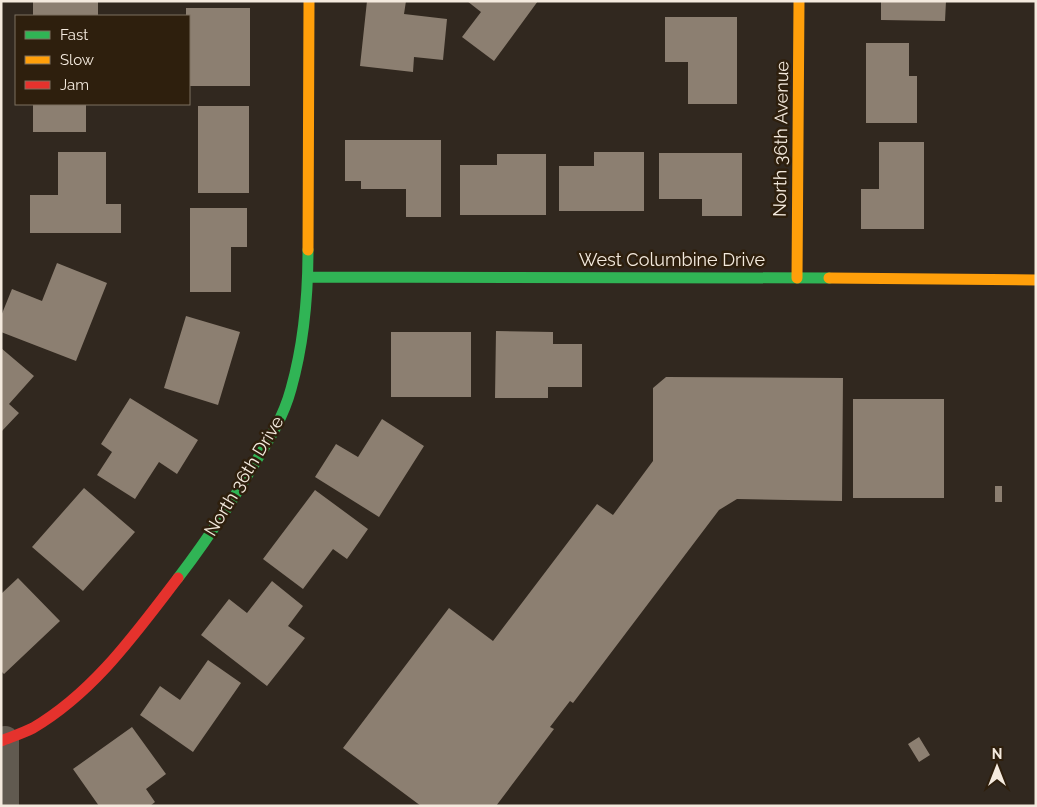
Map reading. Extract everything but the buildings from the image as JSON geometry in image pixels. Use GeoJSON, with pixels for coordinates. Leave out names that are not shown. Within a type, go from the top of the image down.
{"type":"FeatureCollection","features":[{"type":"Feature","properties":{"kind":"street","name":"North 36th Drive"},"geometry":{"type":"LineString","coordinates":[[5,806],[3,740],[32,728],[80,694],[114,660],[195,556],[232,501],[275,431],[291,391],[304,332],[308,277],[309,1]]}},
{"type":"Feature","properties":{"kind":"street","name":"North 36th Avenue"},"geometry":{"type":"LineString","coordinates":[[797,278],[800,1]]}},
{"type":"Feature","properties":{"kind":"street","name":"West Columbine Drive"},"geometry":{"type":"LineString","coordinates":[[308,277],[1036,280]]}},
{"type":"Feature","properties":{"kind":"traffic: fast"},"geometry":{"type":"LineString","coordinates":[[178,578],[233,499],[268,442],[288,400],[302,337],[306,303],[308,250]]}},
{"type":"Feature","properties":{"kind":"traffic: fast"},"geometry":{"type":"LineString","coordinates":[[308,277],[829,278]]}},
{"type":"Feature","properties":{"kind":"traffic: slow"},"geometry":{"type":"LineString","coordinates":[[308,250],[309,1]]}},
{"type":"Feature","properties":{"kind":"traffic: slow"},"geometry":{"type":"LineString","coordinates":[[797,278],[799,1]]}},
{"type":"Feature","properties":{"kind":"traffic: slow"},"geometry":{"type":"LineString","coordinates":[[829,278],[1036,280]]}},
{"type":"Feature","properties":{"kind":"traffic: jam"},"geometry":{"type":"LineString","coordinates":[[1,741],[33,728],[55,714],[75,697],[129,641],[178,578]]}}]}
